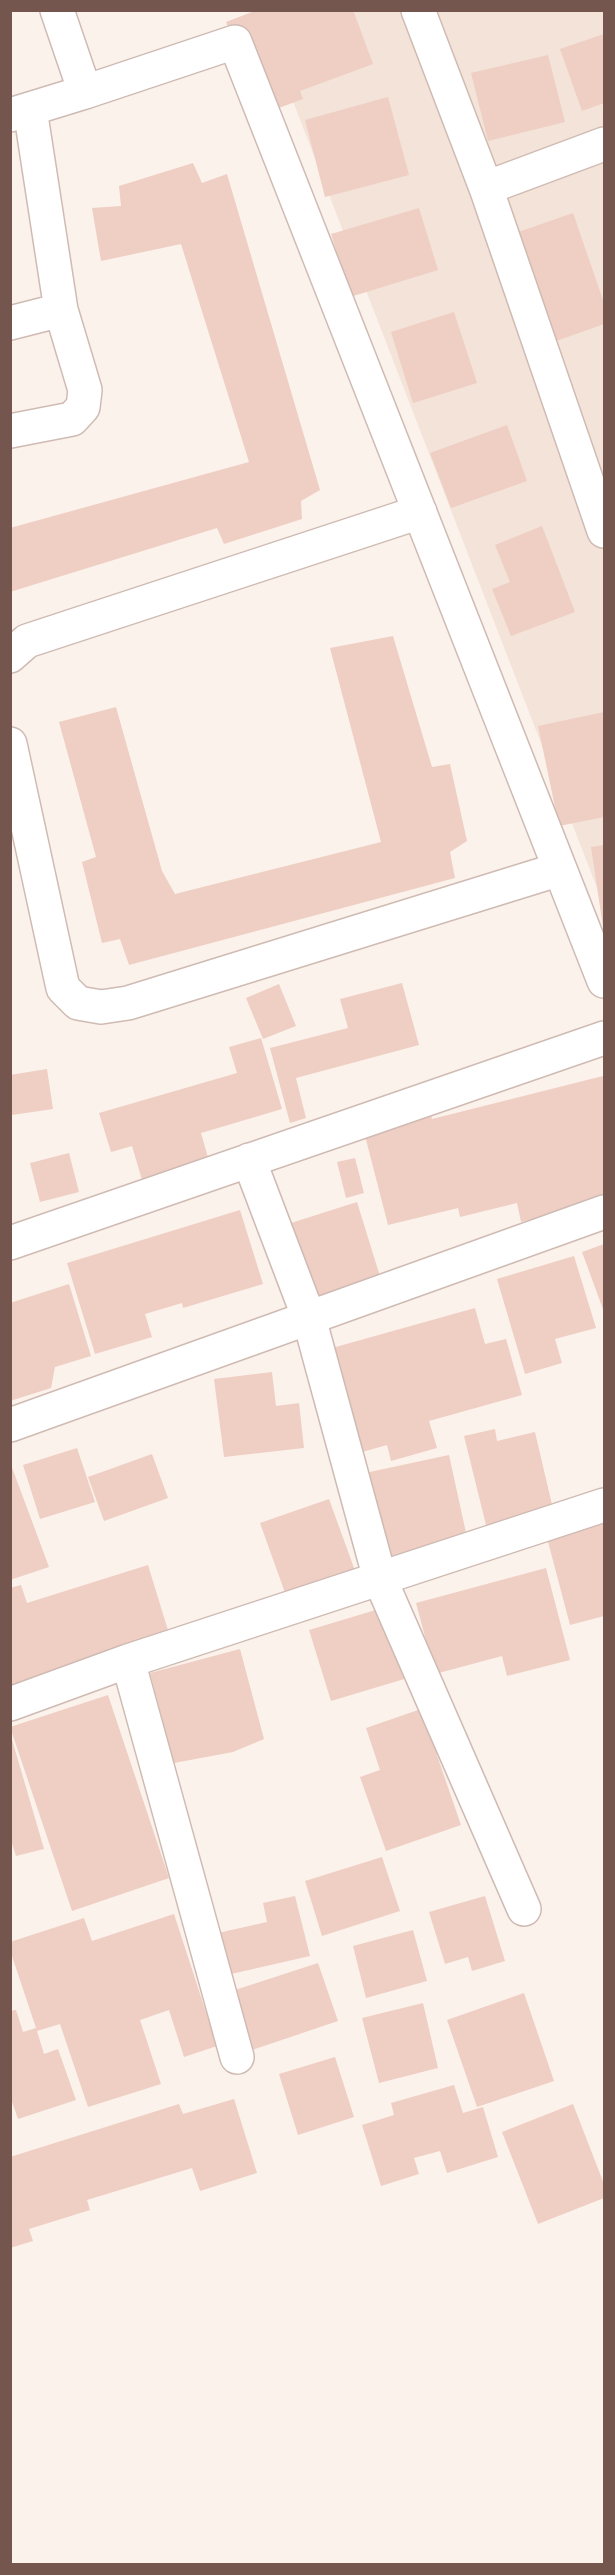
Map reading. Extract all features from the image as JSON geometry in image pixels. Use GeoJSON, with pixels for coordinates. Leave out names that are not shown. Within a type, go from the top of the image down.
{"type":"FeatureCollection","features":[{"type":"Feature","properties":{"kind":"street"},"geometry":{"type":"LineString","coordinates":[[57,10],[85,92]]}},
{"type":"Feature","properties":{"kind":"street"},"geometry":{"type":"LineString","coordinates":[[418,10],[486,188],[604,531]]}},
{"type":"Feature","properties":{"kind":"street"},"geometry":{"type":"LineString","coordinates":[[10,431],[72,419],[83,407],[85,390],[61,309],[20,112],[235,42],[604,981]]}},
{"type":"Feature","properties":{"kind":"street"},"geometry":{"type":"LineString","coordinates":[[486,188],[604,144]]}},
{"type":"Feature","properties":{"kind":"street"},"geometry":{"type":"LineString","coordinates":[[10,323],[61,309]]}},
{"type":"Feature","properties":{"kind":"street"},"geometry":{"type":"LineString","coordinates":[[10,656],[27,641],[420,512]]}},
{"type":"Feature","properties":{"kind":"street"},"geometry":{"type":"LineString","coordinates":[[10,744],[63,988],[78,1003],[101,1007],[128,1003],[560,869]]}},
{"type":"Feature","properties":{"kind":"street"},"geometry":{"type":"LineString","coordinates":[[10,1242],[604,1038]]}},
{"type":"Feature","properties":{"kind":"street"},"geometry":{"type":"LineString","coordinates":[[249,1160],[309,1318],[380,1579],[524,1909]]}},
{"type":"Feature","properties":{"kind":"street"},"geometry":{"type":"LineString","coordinates":[[10,1425],[604,1212]]}},
{"type":"Feature","properties":{"kind":"street"},"geometry":{"type":"LineString","coordinates":[[10,1704],[128,1661],[604,1505]]}},
{"type":"Feature","properties":{"kind":"street"},"geometry":{"type":"LineString","coordinates":[[128,1661],[237,2057]]}},
{"type":"Feature","properties":{"kind":"shaded area"},"geometry":{"type":"Polygon","coordinates":[[[258,11],[604,11],[604,906],[258,11]]]}},
{"type":"Feature","properties":{"kind":"building"},"geometry":{"type":"Polygon","coordinates":[[[257,10],[353,10],[373,64],[300,91],[303,99],[260,115],[226,22],[257,10]]]}},
{"type":"Feature","properties":{"kind":"building"},"geometry":{"type":"Polygon","coordinates":[[[604,34],[604,103],[582,111],[560,49],[604,34]]]}},
{"type":"Feature","properties":{"kind":"building"},"geometry":{"type":"Polygon","coordinates":[[[548,55],[565,122],[488,141],[471,73],[548,55]]]}},
{"type":"Feature","properties":{"kind":"building"},"geometry":{"type":"Polygon","coordinates":[[[388,97],[409,175],[325,197],[305,120],[388,97]]]}},
{"type":"Feature","properties":{"kind":"building"},"geometry":{"type":"Polygon","coordinates":[[[193,163],[202,183],[227,174],[320,490],[301,501],[302,519],[224,544],[217,528],[10,592],[10,528],[249,462],[181,244],[101,261],[92,208],[121,206],[119,186],[193,163]]]}},
{"type":"Feature","properties":{"kind":"building"},"geometry":{"type":"Polygon","coordinates":[[[419,208],[438,270],[350,297],[331,234],[419,208]]]}},
{"type":"Feature","properties":{"kind":"building"},"geometry":{"type":"Polygon","coordinates":[[[573,213],[604,303],[604,324],[545,345],[507,236],[573,213]]]}},
{"type":"Feature","properties":{"kind":"building"},"geometry":{"type":"Polygon","coordinates":[[[454,312],[477,383],[413,403],[391,332],[454,312]]]}},
{"type":"Feature","properties":{"kind":"building"},"geometry":{"type":"Polygon","coordinates":[[[507,425],[527,481],[451,508],[430,453],[507,425]]]}},
{"type":"Feature","properties":{"kind":"building"},"geometry":{"type":"Polygon","coordinates":[[[542,526],[575,612],[511,636],[492,589],[510,582],[495,545],[542,526]]]}},
{"type":"Feature","properties":{"kind":"building"},"geometry":{"type":"Polygon","coordinates":[[[393,636],[432,767],[450,764],[467,841],[450,852],[455,878],[129,965],[120,939],[102,943],[82,862],[96,857],[59,722],[116,707],[162,871],[175,894],[381,842],[330,648],[393,636]]]}},
{"type":"Feature","properties":{"kind":"building"},"geometry":{"type":"Polygon","coordinates":[[[604,712],[604,817],[559,826],[538,726],[604,712]]]}},
{"type":"Feature","properties":{"kind":"building"},"geometry":{"type":"Polygon","coordinates":[[[604,845],[604,927],[603,927],[591,847],[604,845]]]}},
{"type":"Feature","properties":{"kind":"building"},"geometry":{"type":"Polygon","coordinates":[[[402,983],[419,1045],[296,1078],[306,1118],[290,1123],[270,1048],[348,1028],[340,999],[402,983]]]}},
{"type":"Feature","properties":{"kind":"building"},"geometry":{"type":"Polygon","coordinates":[[[279,984],[296,1026],[263,1039],[246,998],[279,984]]]}},
{"type":"Feature","properties":{"kind":"building"},"geometry":{"type":"Polygon","coordinates":[[[261,1038],[282,1109],[201,1133],[209,1161],[142,1180],[132,1146],[111,1152],[99,1113],[237,1073],[229,1047],[261,1038]]]}},
{"type":"Feature","properties":{"kind":"building"},"geometry":{"type":"Polygon","coordinates":[[[47,1069],[53,1109],[12,1115],[10,1075],[47,1069]]]}},
{"type":"Feature","properties":{"kind":"building"},"geometry":{"type":"Polygon","coordinates":[[[603,1076],[604,1201],[521,1222],[517,1203],[460,1217],[458,1208],[388,1225],[364,1132],[431,1115],[432,1119],[603,1076]]]}},
{"type":"Feature","properties":{"kind":"building"},"geometry":{"type":"Polygon","coordinates":[[[69,1153],[79,1192],[40,1202],[30,1163],[69,1153]]]}},
{"type":"Feature","properties":{"kind":"building"},"geometry":{"type":"Polygon","coordinates":[[[355,1158],[364,1193],[346,1198],[337,1162],[355,1158]]]}},
{"type":"Feature","properties":{"kind":"building"},"geometry":{"type":"Polygon","coordinates":[[[357,1202],[383,1286],[317,1307],[291,1223],[357,1202]]]}},
{"type":"Feature","properties":{"kind":"building"},"geometry":{"type":"Polygon","coordinates":[[[240,1210],[263,1284],[183,1308],[182,1303],[145,1314],[152,1337],[95,1354],[67,1263],[240,1210]]]}},
{"type":"Feature","properties":{"kind":"building"},"geometry":{"type":"Polygon","coordinates":[[[604,1244],[604,1312],[582,1252],[604,1244]]]}},
{"type":"Feature","properties":{"kind":"building"},"geometry":{"type":"Polygon","coordinates":[[[574,1256],[596,1328],[555,1339],[562,1363],[525,1374],[497,1279],[574,1256]]]}},
{"type":"Feature","properties":{"kind":"building"},"geometry":{"type":"Polygon","coordinates":[[[69,1284],[91,1356],[55,1367],[51,1388],[10,1401],[10,1303],[69,1284]]]}},
{"type":"Feature","properties":{"kind":"building"},"geometry":{"type":"Polygon","coordinates":[[[475,1308],[485,1344],[506,1339],[522,1395],[429,1421],[437,1448],[391,1461],[387,1445],[355,1454],[325,1350],[475,1308]]]}},
{"type":"Feature","properties":{"kind":"building"},"geometry":{"type":"Polygon","coordinates":[[[272,1372],[276,1406],[299,1403],[304,1448],[224,1457],[214,1379],[272,1372]]]}},
{"type":"Feature","properties":{"kind":"building"},"geometry":{"type":"Polygon","coordinates":[[[495,1429],[497,1441],[535,1432],[553,1509],[486,1525],[464,1436],[495,1429]]]}},
{"type":"Feature","properties":{"kind":"building"},"geometry":{"type":"Polygon","coordinates":[[[77,1448],[95,1502],[40,1519],[23,1465],[77,1448]]]}},
{"type":"Feature","properties":{"kind":"building"},"geometry":{"type":"Polygon","coordinates":[[[152,1454],[168,1498],[104,1521],[88,1477],[152,1454]]]}},
{"type":"Feature","properties":{"kind":"building"},"geometry":{"type":"Polygon","coordinates":[[[449,1455],[468,1542],[384,1560],[365,1473],[449,1455]]]}},
{"type":"Feature","properties":{"kind":"building"},"geometry":{"type":"Polygon","coordinates":[[[10,1462],[49,1567],[10,1580],[10,1462]]]}},
{"type":"Feature","properties":{"kind":"building"},"geometry":{"type":"Polygon","coordinates":[[[329,1499],[358,1579],[289,1604],[260,1523],[329,1499]]]}},
{"type":"Feature","properties":{"kind":"building"},"geometry":{"type":"Polygon","coordinates":[[[604,1523],[604,1616],[570,1625],[547,1538],[604,1523]]]}},
{"type":"Feature","properties":{"kind":"building"},"geometry":{"type":"Polygon","coordinates":[[[148,1565],[171,1640],[10,1690],[10,1588],[21,1585],[27,1603],[148,1565]]]}},
{"type":"Feature","properties":{"kind":"building"},"geometry":{"type":"Polygon","coordinates":[[[546,1568],[570,1660],[507,1676],[502,1656],[435,1674],[416,1603],[546,1568]]]}},
{"type":"Feature","properties":{"kind":"building"},"geometry":{"type":"Polygon","coordinates":[[[389,1606],[411,1677],[331,1701],[309,1630],[389,1606]]]}},
{"type":"Feature","properties":{"kind":"building"},"geometry":{"type":"Polygon","coordinates":[[[240,1649],[264,1739],[233,1752],[174,1763],[150,1673],[240,1649]]]}},
{"type":"Feature","properties":{"kind":"building"},"geometry":{"type":"Polygon","coordinates":[[[108,1695],[169,1878],[72,1911],[10,1727],[108,1695]]]}},
{"type":"Feature","properties":{"kind":"building"},"geometry":{"type":"Polygon","coordinates":[[[421,1709],[461,1825],[386,1851],[360,1777],[380,1770],[366,1728],[421,1709]]]}},
{"type":"Feature","properties":{"kind":"building"},"geometry":{"type":"Polygon","coordinates":[[[11,1736],[44,1849],[16,1856],[10,1837],[11,1736]]]}},
{"type":"Feature","properties":{"kind":"building"},"geometry":{"type":"Polygon","coordinates":[[[382,1857],[400,1911],[322,1936],[305,1881],[382,1857]]]}},
{"type":"Feature","properties":{"kind":"building"},"geometry":{"type":"Polygon","coordinates":[[[295,1896],[310,1956],[218,1977],[209,1935],[267,1922],[263,1903],[295,1896]]]}},
{"type":"Feature","properties":{"kind":"building"},"geometry":{"type":"Polygon","coordinates":[[[485,1896],[505,1961],[472,1971],[468,1957],[445,1964],[429,1912],[485,1896]]]}},
{"type":"Feature","properties":{"kind":"building"},"geometry":{"type":"Polygon","coordinates":[[[174,1914],[217,2046],[184,2057],[169,2010],[140,2020],[161,2084],[88,2107],[60,2024],[37,2031],[44,2054],[58,2049],[76,2100],[18,2119],[10,2096],[10,2011],[16,2010],[23,2032],[36,2028],[10,1950],[10,1942],[84,1918],[92,1941],[174,1914]]]}},
{"type":"Feature","properties":{"kind":"building"},"geometry":{"type":"Polygon","coordinates":[[[413,1930],[427,1981],[366,1998],[353,1946],[413,1930]]]}},
{"type":"Feature","properties":{"kind":"building"},"geometry":{"type":"Polygon","coordinates":[[[318,1963],[338,2021],[252,2050],[232,1991],[318,1963]]]}},
{"type":"Feature","properties":{"kind":"building"},"geometry":{"type":"Polygon","coordinates":[[[524,1993],[554,2081],[477,2107],[447,2020],[524,1993]]]}},
{"type":"Feature","properties":{"kind":"building"},"geometry":{"type":"Polygon","coordinates":[[[423,2003],[438,2068],[379,2083],[362,2018],[423,2003]]]}},
{"type":"Feature","properties":{"kind":"building"},"geometry":{"type":"Polygon","coordinates":[[[335,2057],[354,2117],[298,2135],[279,2074],[335,2057]]]}},
{"type":"Feature","properties":{"kind":"building"},"geometry":{"type":"Polygon","coordinates":[[[454,2085],[463,2113],[483,2107],[498,2157],[447,2173],[440,2151],[414,2158],[419,2174],[381,2186],[362,2125],[394,2115],[391,2103],[454,2085]]]}},
{"type":"Feature","properties":{"kind":"building"},"geometry":{"type":"Polygon","coordinates":[[[234,2099],[257,2173],[200,2191],[192,2168],[87,2200],[90,2210],[29,2229],[33,2241],[10,2248],[10,2157],[179,2104],[183,2114],[234,2099]]]}},
{"type":"Feature","properties":{"kind":"building"},"geometry":{"type":"Polygon","coordinates":[[[573,2104],[604,2184],[604,2198],[538,2224],[502,2132],[573,2104]]]}}]}
